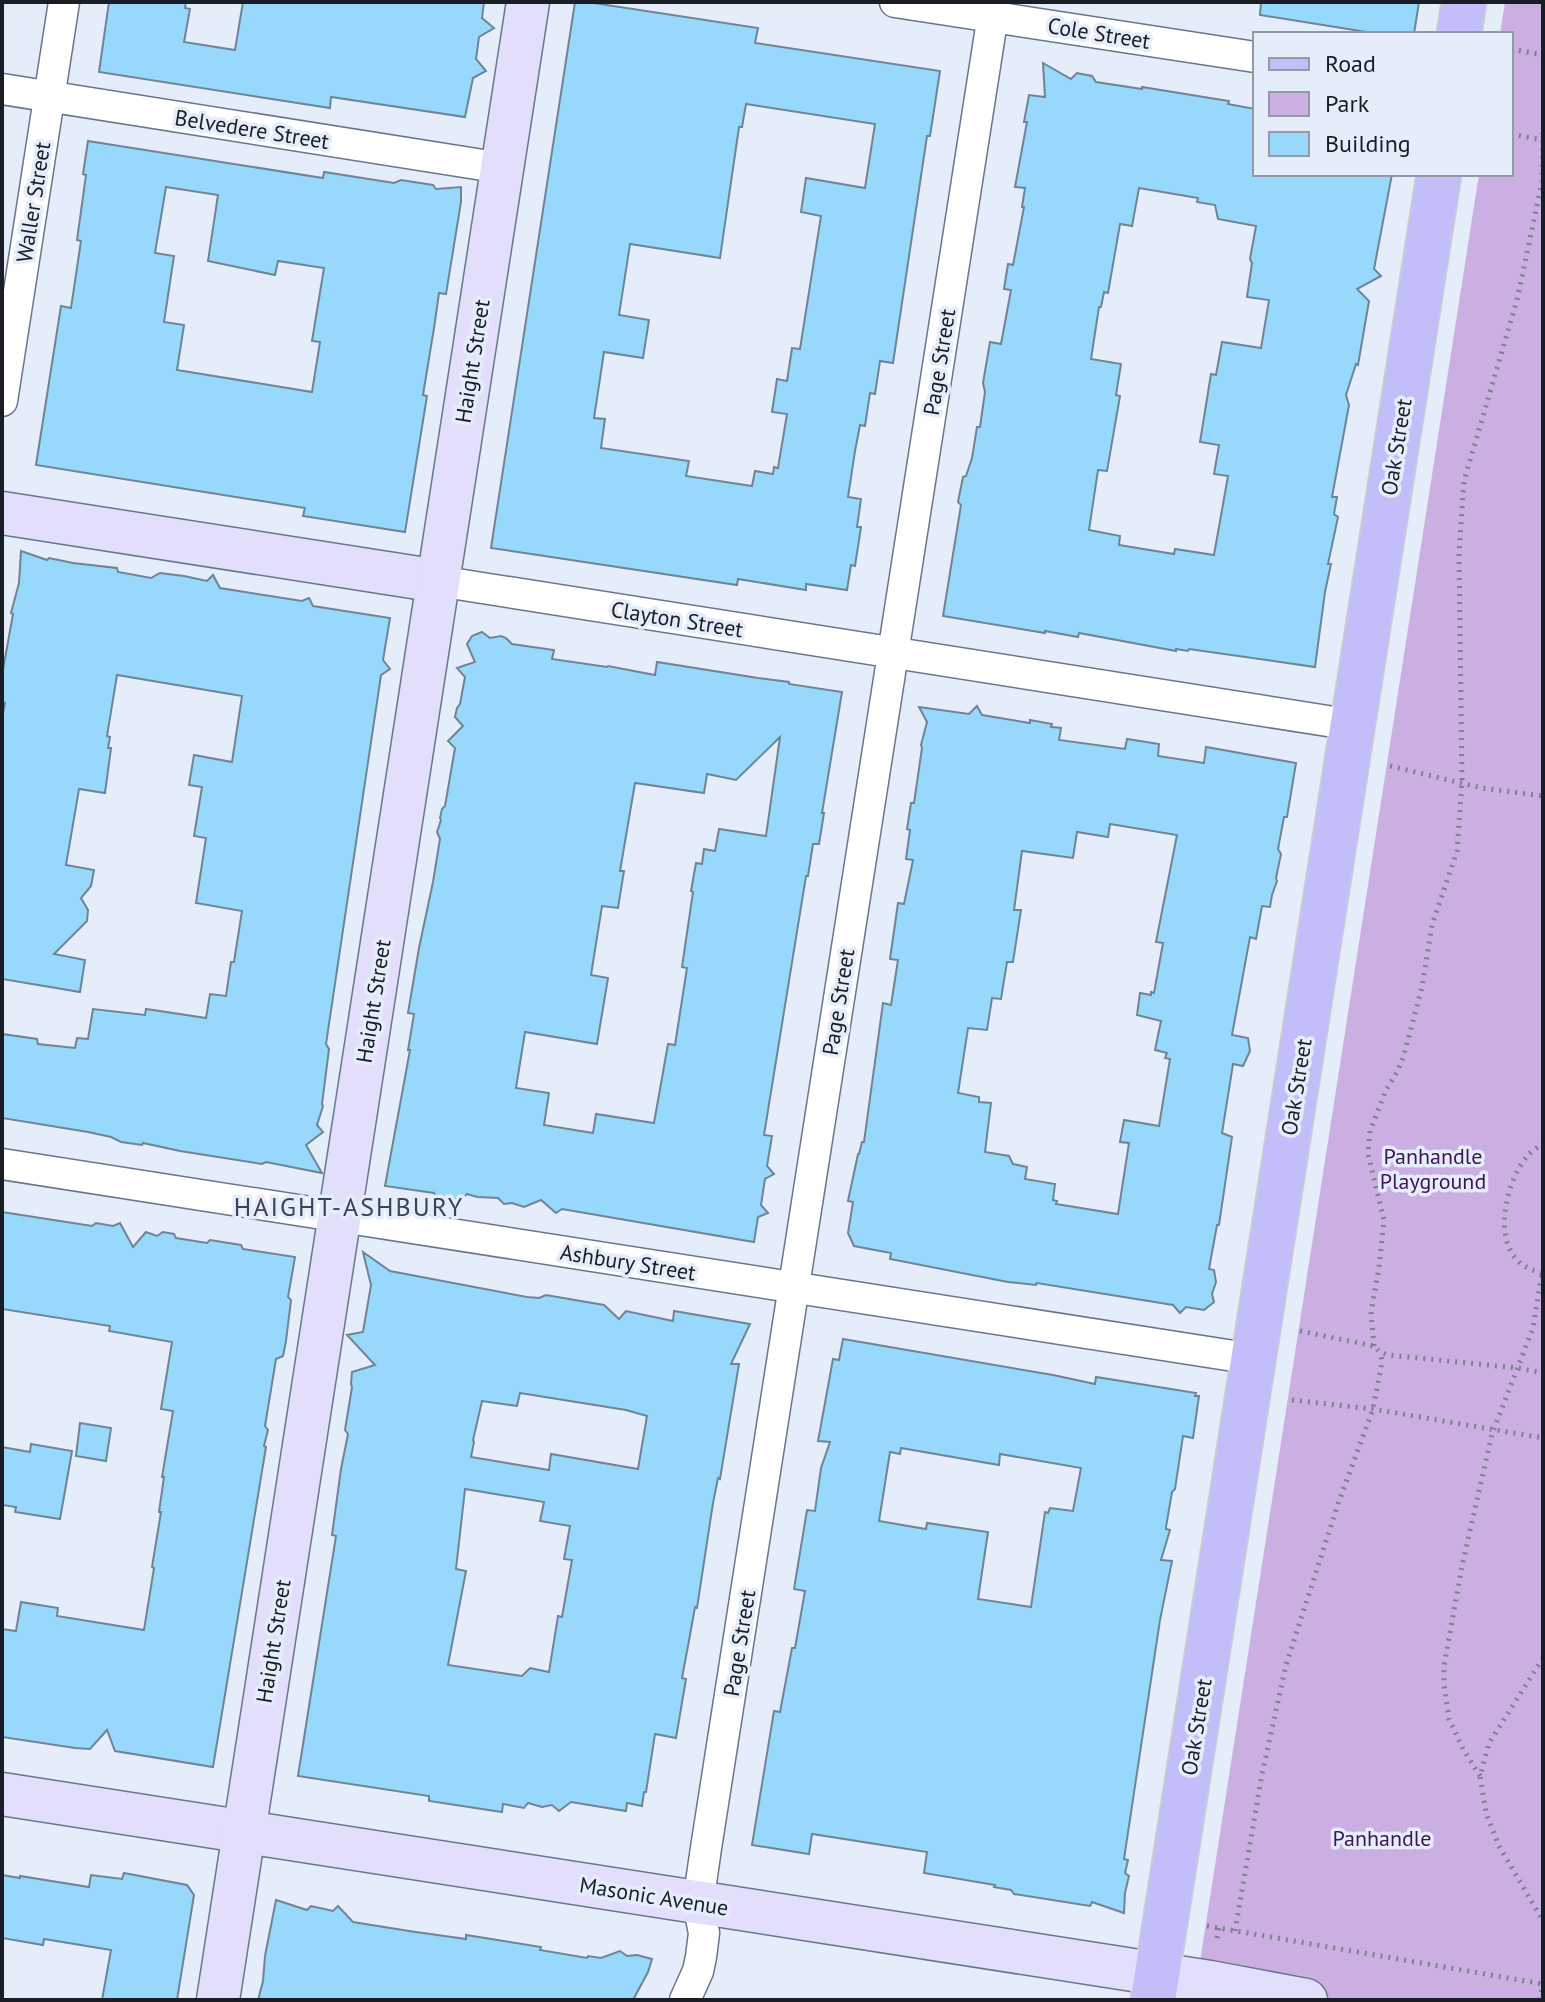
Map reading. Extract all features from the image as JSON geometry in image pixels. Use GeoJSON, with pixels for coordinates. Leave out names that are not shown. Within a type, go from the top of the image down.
{"type":"FeatureCollection","features":[{"type":"Feature","properties":{"kind":"main road"},"geometry":{"type":"LineString","coordinates":[[1459,32],[1464,2]]}},
{"type":"Feature","properties":{"kind":"main road","name":"Oak Street"},"geometry":{"type":"LineString","coordinates":[[1155,1987],[1439,176]]}},
{"type":"Feature","properties":{"kind":"street","name":"Waller Street"},"geometry":{"type":"LineString","coordinates":[[2,401],[64,2]]}},
{"type":"Feature","properties":{"kind":"street","name":"Haight Street"},"geometry":{"type":"LineString","coordinates":[[218,2000],[528,2]]}},
{"type":"Feature","properties":{"kind":"street","name":"Cole Street"},"geometry":{"type":"LineString","coordinates":[[895,2],[994,10],[1253,57]]}},
{"type":"Feature","properties":{"kind":"street","name":"Page Street"},"geometry":{"type":"LineString","coordinates":[[685,2000],[701,1957],[704,1933],[698,1903],[994,10]]}},
{"type":"Feature","properties":{"kind":"street","name":"Belvedere Street"},"geometry":{"type":"LineString","coordinates":[[2,89],[502,168]]}},
{"type":"Feature","properties":{"kind":"street","name":"Clayton Street"},"geometry":{"type":"LineString","coordinates":[[2,513],[1353,725]]}},
{"type":"Feature","properties":{"kind":"street","name":"Ashbury Street"},"geometry":{"type":"LineString","coordinates":[[2,1164],[1253,1359]]}},
{"type":"Feature","properties":{"kind":"street","name":"Masonic Avenue"},"geometry":{"type":"LineString","coordinates":[[2,1794],[698,1903],[1155,1987],[1306,2000]]}},
{"type":"Feature","properties":{"kind":"path"},"geometry":{"type":"LineString","coordinates":[[1513,49],[1543,55]]}},
{"type":"Feature","properties":{"kind":"path"},"geometry":{"type":"LineString","coordinates":[[1374,1346],[1371,1312],[1384,1220],[1368,1154],[1370,1131],[1403,1058],[1422,987],[1432,925],[1457,851],[1462,782],[1459,553],[1464,481],[1517,300],[1542,182],[1543,128]]}},
{"type":"Feature","properties":{"kind":"path"},"geometry":{"type":"LineString","coordinates":[[1513,134],[1542,140]]}},
{"type":"Feature","properties":{"kind":"path"},"geometry":{"type":"LineString","coordinates":[[1390,766],[1482,788],[1543,796]]}},
{"type":"Feature","properties":{"kind":"path"},"geometry":{"type":"LineString","coordinates":[[1543,1143],[1523,1162],[1508,1196],[1505,1218],[1510,1250],[1520,1263],[1542,1273],[1533,1328],[1493,1430],[1462,1566],[1444,1666],[1449,1719],[1480,1776],[1486,1813],[1499,1846],[1543,1921]]}},
{"type":"Feature","properties":{"kind":"path"},"geometry":{"type":"LineString","coordinates":[[1300,1331],[1374,1346],[1388,1355],[1543,1373]]}},
{"type":"Feature","properties":{"kind":"path"},"geometry":{"type":"LineString","coordinates":[[1235,1931],[1262,1774],[1286,1665],[1338,1504],[1373,1409],[1382,1362],[1380,1352]]}},
{"type":"Feature","properties":{"kind":"path"},"geometry":{"type":"LineString","coordinates":[[1292,1400],[1373,1409],[1543,1438]]}},
{"type":"Feature","properties":{"kind":"path"},"geometry":{"type":"LineString","coordinates":[[1480,1776],[1489,1743],[1543,1658]]}},
{"type":"Feature","properties":{"kind":"path"},"geometry":{"type":"LineString","coordinates":[[1207,1926],[1543,1983],[1540,2000]]}},
{"type":"Feature","properties":{"kind":"path"},"geometry":{"type":"LineString","coordinates":[[1217,1938],[1219,1928]]}},
{"type":"Feature","properties":{"kind":"green space","name":"Panhandle"},"geometry":{"type":"Polygon","coordinates":[[[1505,2],[1543,2],[1543,2000],[1194,2000],[1479,176],[1513,176],[1513,32],[1500,32],[1505,2]]]}},
{"type":"Feature","properties":{"kind":"building"},"geometry":{"type":"Polygon","coordinates":[[[109,2],[186,2],[185,8],[190,9],[184,42],[235,50],[243,2],[484,2],[482,18],[494,28],[479,37],[476,59],[486,71],[473,78],[465,117],[331,97],[330,108],[99,72],[109,2]]]}},
{"type":"Feature","properties":{"kind":"building"},"geometry":{"type":"Polygon","coordinates":[[[575,2],[758,28],[755,43],[940,71],[930,136],[927,136],[893,363],[880,361],[875,394],[870,393],[865,426],[860,425],[855,451],[848,497],[861,499],[857,527],[861,527],[855,566],[851,565],[847,590],[806,584],[806,590],[738,579],[737,585],[491,548],[575,2]],[[746,104],[742,127],[739,127],[720,258],[630,244],[619,315],[649,320],[643,358],[604,352],[594,418],[605,419],[601,448],[689,461],[686,476],[752,486],[755,471],[773,474],[774,467],[778,468],[787,414],[772,412],[777,379],[787,381],[792,348],[800,349],[821,216],[801,212],[806,178],[865,188],[875,124],[746,104]]]}},
{"type":"Feature","properties":{"kind":"building"},"geometry":{"type":"Polygon","coordinates":[[[1261,2],[1419,2],[1414,32],[1366,32],[1260,15],[1261,2]]]}},
{"type":"Feature","properties":{"kind":"building"},"geometry":{"type":"Polygon","coordinates":[[[1043,63],[1071,79],[1077,73],[1092,76],[1096,82],[1229,101],[1228,104],[1253,109],[1253,176],[1392,176],[1374,269],[1381,276],[1357,289],[1369,301],[1358,365],[1346,395],[1349,405],[1332,497],[1337,497],[1334,514],[1338,517],[1328,564],[1331,564],[1315,667],[1189,649],[1176,651],[1079,633],[1078,637],[1045,633],[943,616],[961,505],[958,502],[963,477],[972,458],[977,427],[980,427],[990,342],[1001,344],[1011,290],[1004,289],[1008,264],[1013,265],[1024,207],[1025,188],[1015,187],[1029,95],[1045,97],[1043,63]],[[1139,188],[1132,226],[1120,224],[1108,293],[1104,292],[1099,307],[1091,359],[1121,364],[1116,395],[1120,396],[1107,471],[1098,470],[1089,530],[1120,536],[1119,545],[1174,554],[1175,549],[1214,555],[1228,476],[1214,474],[1219,445],[1200,442],[1211,374],[1216,375],[1222,342],[1261,348],[1269,300],[1247,297],[1256,226],[1218,219],[1215,205],[1197,202],[1198,198],[1139,188]]]}},
{"type":"Feature","properties":{"kind":"building"},"geometry":{"type":"Polygon","coordinates":[[[88,141],[323,178],[324,172],[394,183],[401,180],[433,185],[436,189],[461,187],[446,294],[439,293],[423,395],[427,396],[405,532],[303,516],[305,508],[36,465],[61,306],[71,308],[81,241],[77,240],[86,175],[83,174],[88,141]],[[166,187],[155,253],[174,256],[164,322],[184,325],[177,370],[312,392],[320,342],[312,341],[324,268],[278,261],[275,275],[208,261],[218,195],[166,187]]]}},
{"type":"Feature","properties":{"kind":"building"},"geometry":{"type":"Polygon","coordinates":[[[21,551],[47,560],[117,568],[118,572],[151,578],[160,573],[207,581],[213,575],[220,588],[302,601],[309,598],[313,606],[390,618],[383,660],[390,669],[381,675],[326,1044],[329,1049],[323,1106],[317,1125],[323,1132],[306,1145],[322,1173],[121,1142],[88,1132],[2,1118],[2,1034],[37,1039],[38,1044],[75,1048],[77,1038],[88,1039],[93,1009],[145,1015],[146,1009],[206,1018],[210,994],[226,996],[242,911],[196,903],[206,838],[194,836],[202,787],[189,785],[194,755],[232,762],[242,696],[117,675],[107,736],[110,737],[108,748],[111,748],[105,793],[79,789],[66,865],[94,870],[91,886],[81,898],[88,910],[87,921],[54,954],[85,960],[80,992],[2,979],[2,718],[5,703],[2,702],[2,675],[11,613],[19,583],[21,551]]]}},
{"type":"Feature","properties":{"kind":"building"},"geometry":{"type":"Polygon","coordinates":[[[482,632],[490,638],[501,636],[512,644],[554,650],[552,659],[655,675],[657,662],[842,692],[819,844],[813,844],[806,876],[764,1135],[772,1136],[767,1166],[774,1174],[765,1179],[761,1205],[768,1213],[758,1217],[754,1242],[562,1209],[556,1213],[541,1200],[524,1207],[504,1204],[498,1198],[467,1194],[461,1200],[385,1186],[410,1050],[414,1014],[408,1013],[440,839],[437,832],[455,748],[448,741],[463,726],[455,717],[465,677],[457,668],[475,662],[467,644],[472,636],[482,632]],[[780,737],[736,780],[707,774],[704,793],[635,783],[620,871],[624,871],[618,908],[602,906],[591,975],[608,978],[597,1044],[525,1032],[516,1088],[549,1093],[544,1125],[593,1133],[596,1114],[654,1123],[668,1044],[675,1045],[687,968],[682,967],[696,863],[702,864],[704,849],[715,851],[719,829],[766,836],[780,737]]]}},
{"type":"Feature","properties":{"kind":"building"},"geometry":{"type":"Polygon","coordinates":[[[977,706],[982,715],[1052,724],[1051,727],[1061,728],[1059,740],[1125,749],[1127,739],[1159,744],[1158,756],[1204,763],[1206,747],[1296,763],[1278,849],[1281,854],[1277,881],[1270,907],[1262,906],[1256,939],[1250,937],[1232,1035],[1248,1038],[1250,1051],[1243,1066],[1233,1064],[1222,1133],[1232,1137],[1209,1269],[1214,1270],[1216,1282],[1212,1294],[1214,1302],[1204,1310],[1186,1307],[1180,1313],[1173,1305],[1037,1283],[1008,1282],[890,1259],[891,1253],[854,1246],[848,1233],[853,1202],[848,1201],[858,1154],[864,1142],[883,1003],[891,1005],[898,960],[890,959],[898,903],[904,904],[913,860],[906,859],[910,830],[907,829],[927,722],[919,707],[969,714],[977,706]],[[1110,824],[1108,837],[1077,832],[1073,858],[1022,851],[1014,910],[1021,910],[1013,962],[1007,962],[1001,999],[992,998],[987,1030],[968,1028],[958,1093],[979,1097],[979,1102],[991,1103],[985,1152],[1009,1156],[1013,1164],[1027,1167],[1025,1179],[1055,1184],[1053,1200],[1057,1201],[1056,1204],[1118,1214],[1129,1143],[1120,1142],[1124,1120],[1159,1126],[1170,1059],[1165,1058],[1167,1053],[1155,1050],[1161,1021],[1137,1015],[1140,993],[1154,993],[1163,943],[1156,942],[1177,835],[1110,824]]]}},
{"type":"Feature","properties":{"kind":"building"},"geometry":{"type":"Polygon","coordinates":[[[2,1212],[92,1226],[96,1223],[113,1226],[120,1223],[133,1247],[146,1232],[157,1236],[163,1232],[174,1234],[176,1238],[207,1243],[210,1240],[295,1257],[288,1297],[291,1300],[286,1341],[283,1356],[276,1359],[265,1426],[268,1430],[266,1447],[213,1767],[115,1751],[107,1730],[90,1749],[2,1737],[2,1629],[16,1631],[21,1602],[58,1608],[57,1616],[144,1630],[173,1411],[161,1409],[172,1342],[109,1331],[110,1326],[2,1309],[2,1212]]]}},
{"type":"Feature","properties":{"kind":"building"},"geometry":{"type":"Polygon","coordinates":[[[363,1252],[390,1271],[527,1297],[546,1295],[604,1305],[619,1319],[626,1311],[673,1321],[674,1311],[750,1324],[731,1364],[739,1364],[682,1678],[686,1679],[676,1738],[655,1734],[642,1806],[627,1803],[626,1811],[571,1802],[559,1811],[552,1805],[542,1807],[528,1803],[524,1808],[503,1804],[502,1812],[429,1801],[429,1796],[298,1776],[336,1536],[332,1535],[348,1434],[345,1430],[352,1372],[375,1365],[347,1335],[363,1332],[371,1285],[363,1252]],[[520,1393],[517,1406],[482,1401],[471,1457],[549,1470],[551,1454],[638,1469],[647,1416],[520,1393]],[[465,1489],[456,1569],[466,1571],[448,1665],[522,1676],[530,1668],[549,1672],[558,1616],[562,1617],[572,1560],[564,1559],[570,1526],[540,1521],[544,1502],[465,1489]]]}},
{"type":"Feature","properties":{"kind":"building"},"geometry":{"type":"Polygon","coordinates":[[[843,1339],[1095,1384],[1096,1377],[1196,1393],[1195,1396],[1199,1396],[1193,1438],[1183,1436],[1166,1527],[1170,1530],[1161,1560],[1172,1561],[1160,1620],[1124,1859],[1128,1860],[1125,1873],[1129,1876],[1124,1913],[1092,1902],[1090,1906],[1014,1894],[995,1885],[924,1873],[927,1852],[812,1834],[809,1854],[752,1845],[774,1711],[780,1712],[792,1648],[795,1648],[805,1591],[794,1589],[807,1510],[815,1511],[821,1468],[830,1442],[818,1441],[833,1359],[839,1360],[843,1339]],[[901,1448],[900,1454],[890,1452],[879,1521],[926,1529],[927,1523],[988,1532],[978,1599],[1031,1607],[1045,1512],[1048,1513],[1050,1508],[1073,1511],[1081,1468],[1000,1454],[999,1465],[901,1448]]]}},
{"type":"Feature","properties":{"kind":"building"},"geometry":{"type":"Polygon","coordinates":[[[80,1423],[111,1428],[106,1461],[76,1456],[80,1423]]]}},
{"type":"Feature","properties":{"kind":"building"},"geometry":{"type":"Polygon","coordinates":[[[31,1444],[72,1451],[60,1519],[15,1512],[16,1507],[2,1505],[2,1447],[30,1452],[31,1444]]]}},
{"type":"Feature","properties":{"kind":"building"},"geometry":{"type":"Polygon","coordinates":[[[124,1873],[187,1885],[194,1895],[177,2000],[102,2000],[111,1950],[44,1939],[43,1945],[2,1938],[2,1875],[89,1887],[91,1875],[122,1879],[124,1873]]]}},
{"type":"Feature","properties":{"kind":"building"},"geometry":{"type":"Polygon","coordinates":[[[276,1900],[307,1910],[311,1906],[333,1911],[338,1906],[353,1922],[409,1931],[466,1939],[466,1935],[587,1958],[601,1958],[620,1951],[627,1956],[652,1959],[633,2000],[258,2000],[276,1900]]]}},
{"type":"Feature","properties":{"kind":"district","name":"HAIGHT-ASHBURY"},"geometry":{"type":"Point","coordinates":[349,1207]}},
{"type":"Feature","properties":{"kind":"park label","name":"Panhandle Playground"},"geometry":{"type":"Point","coordinates":[1433,1168]}}]}
